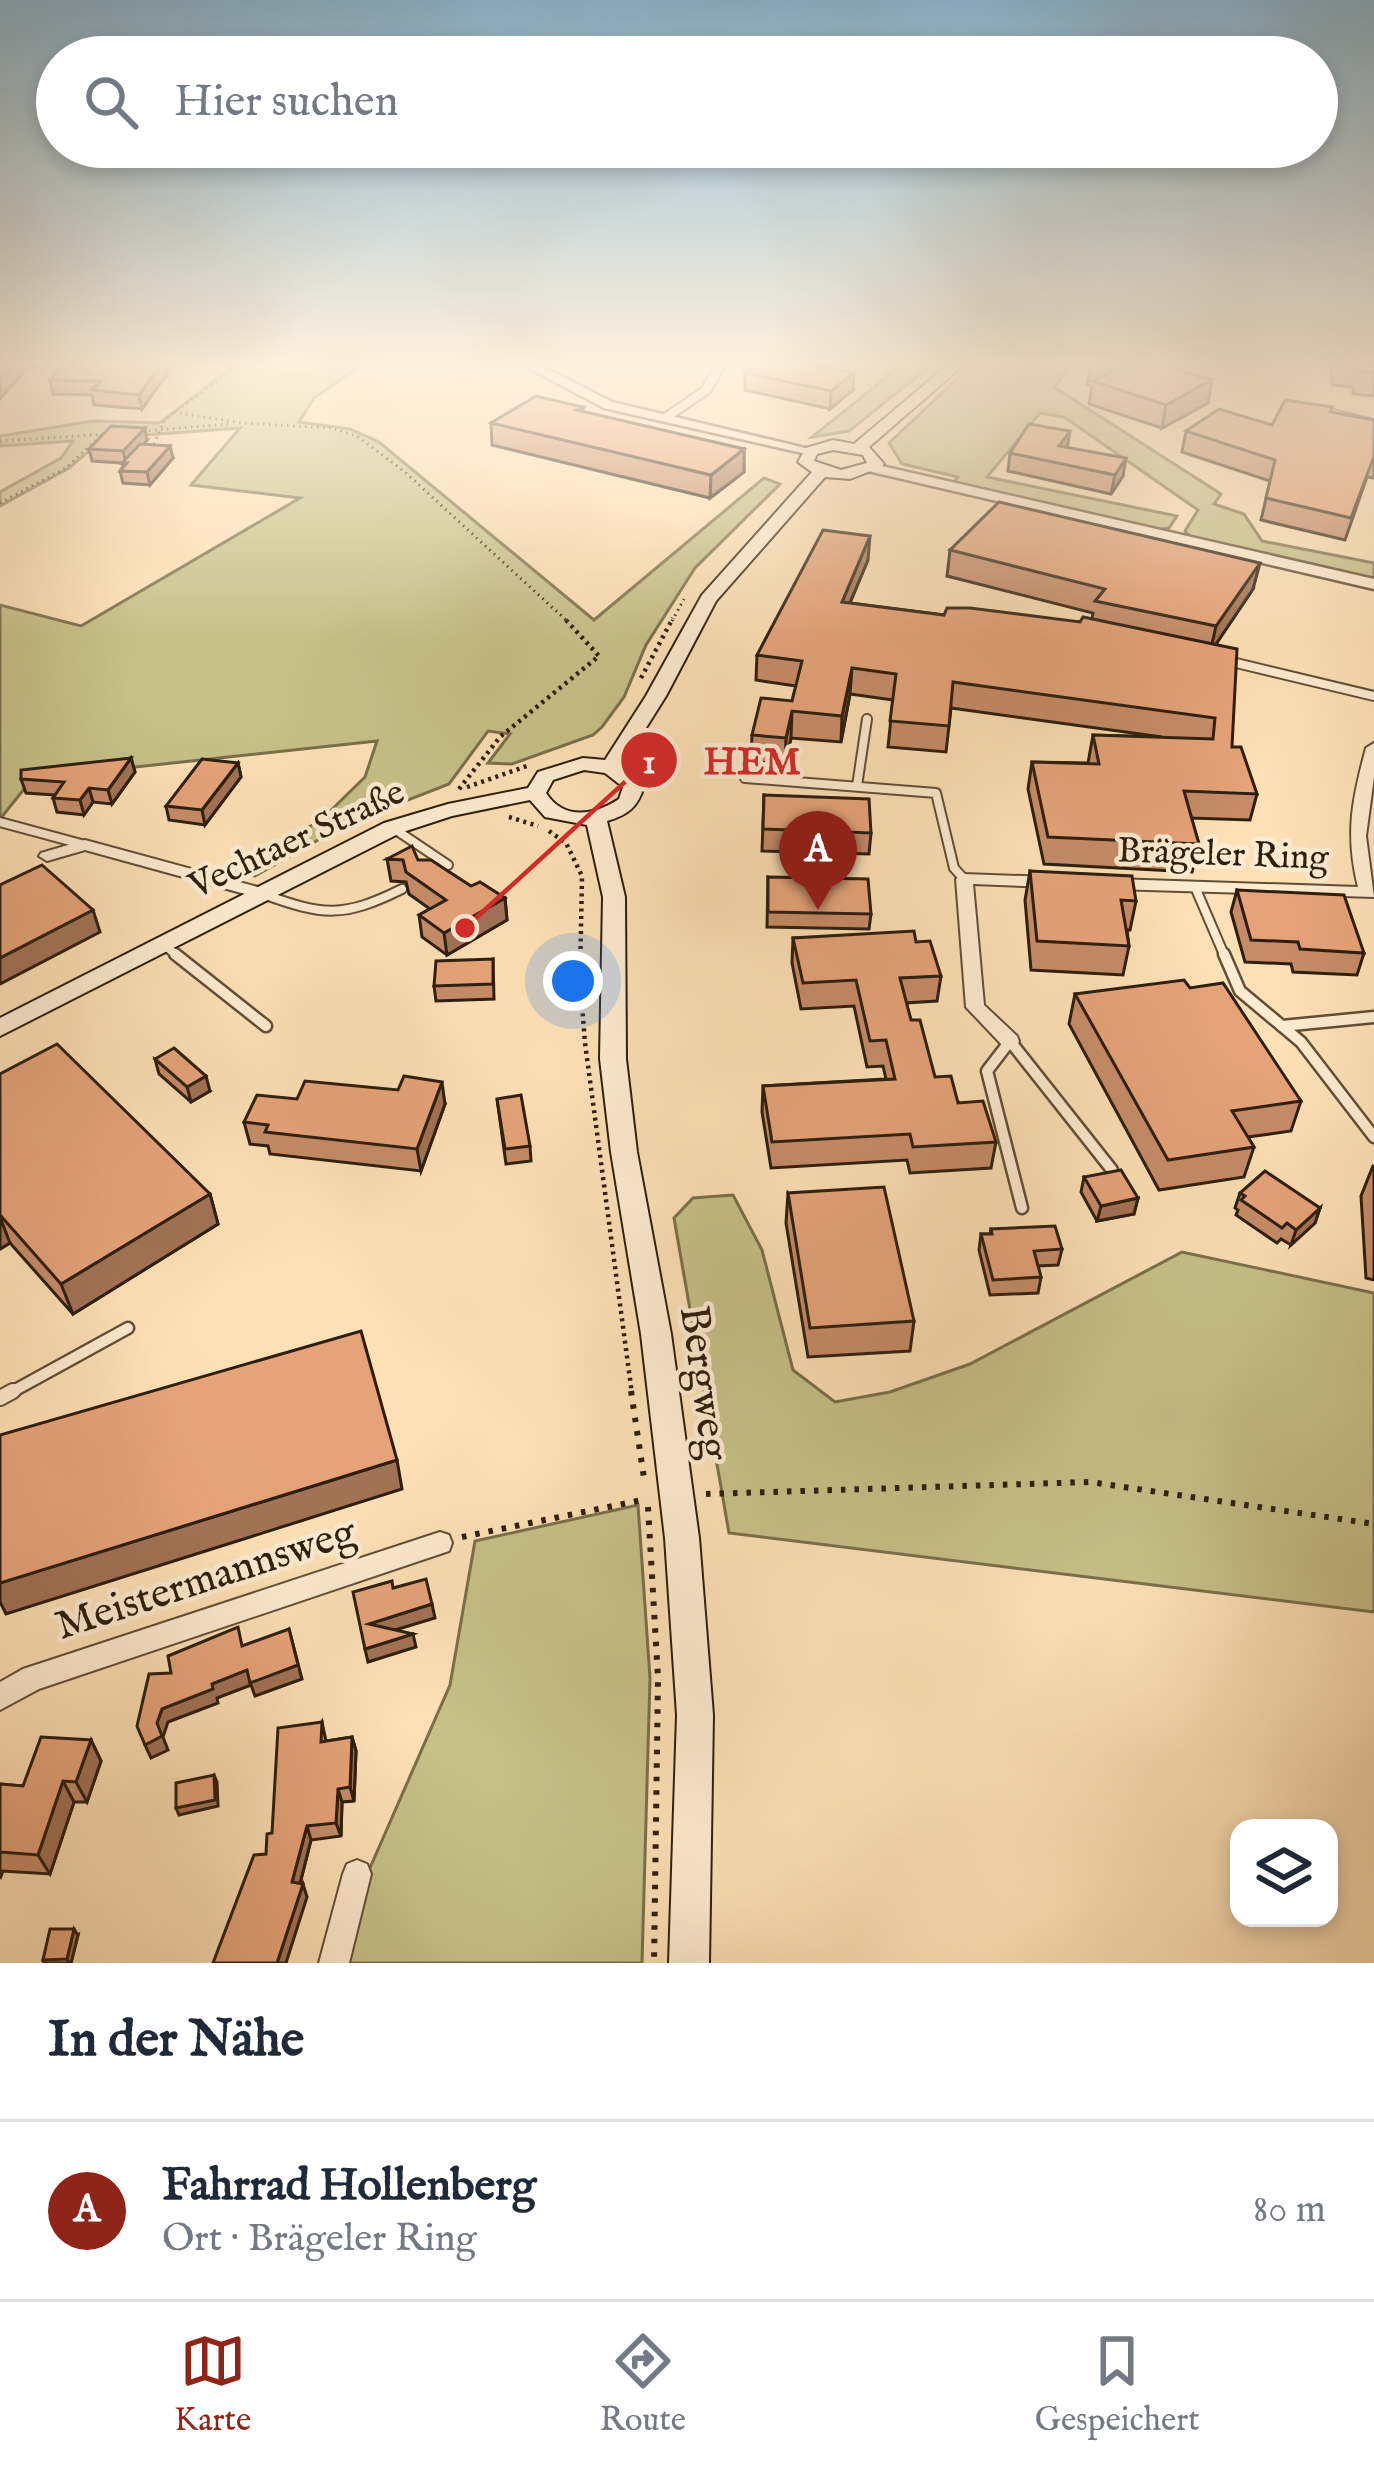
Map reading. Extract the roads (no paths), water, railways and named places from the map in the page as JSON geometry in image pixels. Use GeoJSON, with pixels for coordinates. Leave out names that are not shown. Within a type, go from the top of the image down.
{"type":"FeatureCollection","features":[{"type":"Feature","properties":{"kind":"main road"},"geometry":{"type":"LineString","coordinates":[[809,455],[806,462],[821,472],[851,474],[873,467],[872,455]]}},
{"type":"Feature","properties":{"kind":"main road"},"geometry":{"type":"LineString","coordinates":[[611,767],[656,696],[708,598],[821,472]]}},
{"type":"Feature","properties":{"kind":"main road"},"geometry":{"type":"LineString","coordinates":[[583,764],[611,767],[629,778],[634,794],[621,809],[596,818],[554,814],[538,801],[538,784],[555,770],[583,764]]}},
{"type":"Feature","properties":{"kind":"main road","name":"Vechtaer Straße"},"geometry":{"type":"LineString","coordinates":[[0,1028],[392,828],[448,810],[536,793]]}},
{"type":"Feature","properties":{"kind":"main road","name":"Bergweg"},"geometry":{"type":"LineString","coordinates":[[596,818],[614,896],[613,1059],[624,1153],[656,1334],[662,1497],[695,1715],[689,1963]]}},
{"type":"Feature","properties":{"kind":"street"},"geometry":{"type":"LineString","coordinates":[[873,467],[1374,584]]}},
{"type":"Feature","properties":{"kind":"street","name":"Brägeler Ring"},"geometry":{"type":"LineString","coordinates":[[1102,884],[1371,896],[1355,846],[1359,805],[1374,748]]}},
{"type":"Feature","properties":{"kind":"street"},"geometry":{"type":"LineString","coordinates":[[47,856],[85,845],[263,894]]}},
{"type":"Feature","properties":{"kind":"street"},"geometry":{"type":"LineString","coordinates":[[964,879],[976,1007],[1010,1041]]}},
{"type":"Feature","properties":{"kind":"street","name":"Brägeler Ring"},"geometry":{"type":"LineString","coordinates":[[964,879],[1079,883]]}},
{"type":"Feature","properties":{"kind":"street","name":"Meistermannsweg"},"geometry":{"type":"LineString","coordinates":[[0,1697],[32,1678],[440,1543]]}},
{"type":"Feature","properties":{"kind":"street"},"geometry":{"type":"LineString","coordinates":[[334,1963],[357,1874]]}},
{"type":"Feature","properties":{"kind":"lane"},"geometry":{"type":"LineString","coordinates":[[1212,658],[1374,696]]}},
{"type":"Feature","properties":{"kind":"lane"},"geometry":{"type":"LineString","coordinates":[[857,786],[867,718]]}},
{"type":"Feature","properties":{"kind":"lane"},"geometry":{"type":"LineString","coordinates":[[745,778],[936,793],[949,831],[954,868],[964,879]]}},
{"type":"Feature","properties":{"kind":"lane"},"geometry":{"type":"LineString","coordinates":[[0,822],[85,845]]}},
{"type":"Feature","properties":{"kind":"lane"},"geometry":{"type":"LineString","coordinates":[[392,828],[448,865],[426,876]]}},
{"type":"Feature","properties":{"kind":"lane"},"geometry":{"type":"LineString","coordinates":[[1195,887],[1240,991],[1301,1042],[1374,1137]]}},
{"type":"Feature","properties":{"kind":"lane"},"geometry":{"type":"LineString","coordinates":[[263,894],[318,916],[351,915],[402,889]]}},
{"type":"Feature","properties":{"kind":"lane","name":"Vechtaer Straße"},"geometry":{"type":"LineString","coordinates":[[163,944],[266,1026]]}},
{"type":"Feature","properties":{"kind":"lane"},"geometry":{"type":"LineString","coordinates":[[1282,1026],[1374,1017]]}},
{"type":"Feature","properties":{"kind":"lane"},"geometry":{"type":"LineString","coordinates":[[1022,1208],[987,1071],[1010,1041],[1112,1170]]}},
{"type":"Feature","properties":{"kind":"lane"},"geometry":{"type":"LineString","coordinates":[[0,1398],[128,1328]]}},
{"type":"Feature","properties":{"kind":"place","name":"Fahrrad Hollenberg"},"geometry":{"type":"Point","coordinates":[818,910]}},
{"type":"Feature","properties":{"kind":"place","name":"HEM"},"geometry":{"type":"Point","coordinates":[465,928]}}]}
